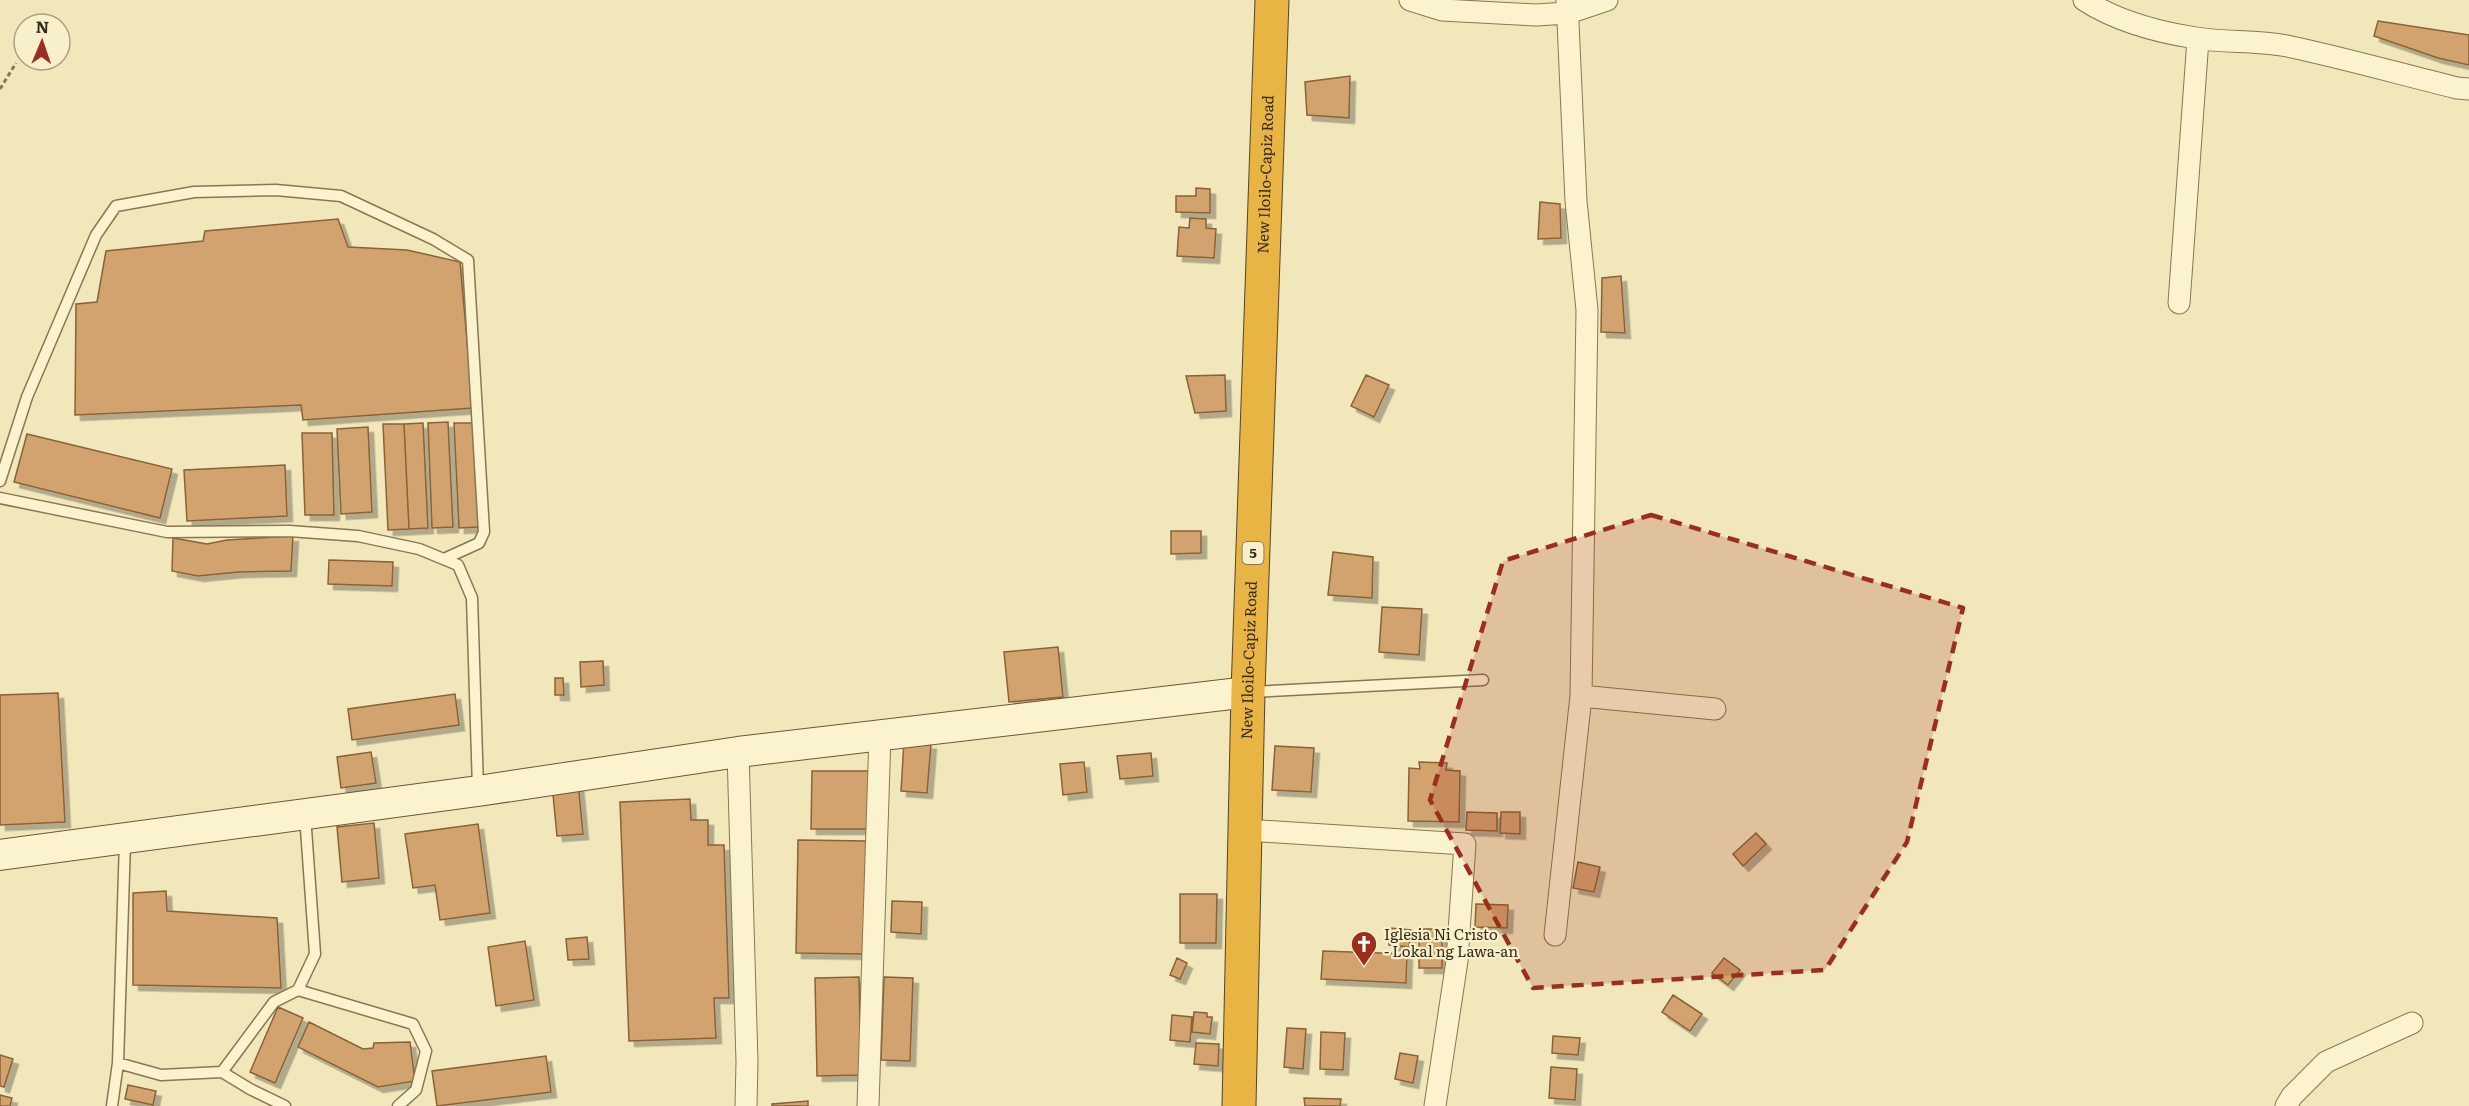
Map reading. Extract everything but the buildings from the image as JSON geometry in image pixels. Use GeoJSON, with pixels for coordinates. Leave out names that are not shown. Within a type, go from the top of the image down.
{"type":"FeatureCollection","features":[{"type":"Feature","properties":{"kind":"highway","name":"New Iloilo-Capiz Road"},"geometry":{"type":"LineString","coordinates":[[1239,1106],[1248,692],[1272,0]]}},
{"type":"Feature","properties":{"kind":"main road"},"geometry":{"type":"LineString","coordinates":[[0,855],[478,791],[738,752],[1248,692]]}},
{"type":"Feature","properties":{"kind":"street"},"geometry":{"type":"LineString","coordinates":[[1410,0],[1442,10],[1536,15],[1607,0]]}},
{"type":"Feature","properties":{"kind":"street"},"geometry":{"type":"LineString","coordinates":[[2084,0],[2133,25],[2198,39],[2251,40],[2288,46],[2457,88],[2469,89]]}},
{"type":"Feature","properties":{"kind":"street"},"geometry":{"type":"LineString","coordinates":[[1555,935],[1581,696],[1587,310],[1576,201],[1567,7]]}},
{"type":"Feature","properties":{"kind":"street"},"geometry":{"type":"LineString","coordinates":[[2179,303],[2198,39]]}},
{"type":"Feature","properties":{"kind":"street"},"geometry":{"type":"LineString","coordinates":[[1581,696],[1715,709]]}},
{"type":"Feature","properties":{"kind":"street"},"geometry":{"type":"LineString","coordinates":[[868,1106],[880,735]]}},
{"type":"Feature","properties":{"kind":"street"},"geometry":{"type":"LineString","coordinates":[[738,752],[747,1062],[746,1106]]}},
{"type":"Feature","properties":{"kind":"street"},"geometry":{"type":"LineString","coordinates":[[1245,830],[1465,844],[1457,960],[1436,1106]]}},
{"type":"Feature","properties":{"kind":"street"},"geometry":{"type":"LineString","coordinates":[[2286,1106],[2292,1096],[2326,1062],[2412,1023]]}},
{"type":"Feature","properties":{"kind":"lane"},"geometry":{"type":"LineString","coordinates":[[0,481],[27,397],[96,235],[116,206],[194,192],[276,190],[341,196],[434,239],[468,260],[484,532],[479,543],[444,559]]}},
{"type":"Feature","properties":{"kind":"lane"},"geometry":{"type":"LineString","coordinates":[[0,498],[167,532],[290,531],[358,536],[419,549],[458,565],[472,598],[478,791]]}},
{"type":"Feature","properties":{"kind":"lane"},"geometry":{"type":"LineString","coordinates":[[1248,692],[1483,680]]}},
{"type":"Feature","properties":{"kind":"lane"},"geometry":{"type":"LineString","coordinates":[[222,1072],[274,1002],[298,990],[315,954],[305,814]]}},
{"type":"Feature","properties":{"kind":"lane"},"geometry":{"type":"LineString","coordinates":[[112,1106],[118,1063],[125,838]]}},
{"type":"Feature","properties":{"kind":"lane"},"geometry":{"type":"LineString","coordinates":[[298,990],[413,1024],[426,1051],[416,1090],[398,1106]]}},
{"type":"Feature","properties":{"kind":"lane"},"geometry":{"type":"LineString","coordinates":[[118,1063],[161,1075],[222,1072],[265,1102],[285,1106]]}},
{"type":"Feature","properties":{"kind":"path"},"geometry":{"type":"LineString","coordinates":[[0,89],[12,70]]}},
{"type":"Feature","properties":{"kind":"highlighted area"},"geometry":{"type":"Polygon","coordinates":[[[1651,515],[1963,608],[1907,842],[1825,970],[1533,988],[1430,800],[1503,561],[1651,515]]]}},
{"type":"Feature","properties":{"kind":"place","name":"Iglesia Ni Cristo - Lokal ng Lawa-an"},"geometry":{"type":"Point","coordinates":[1364,967]}}]}
